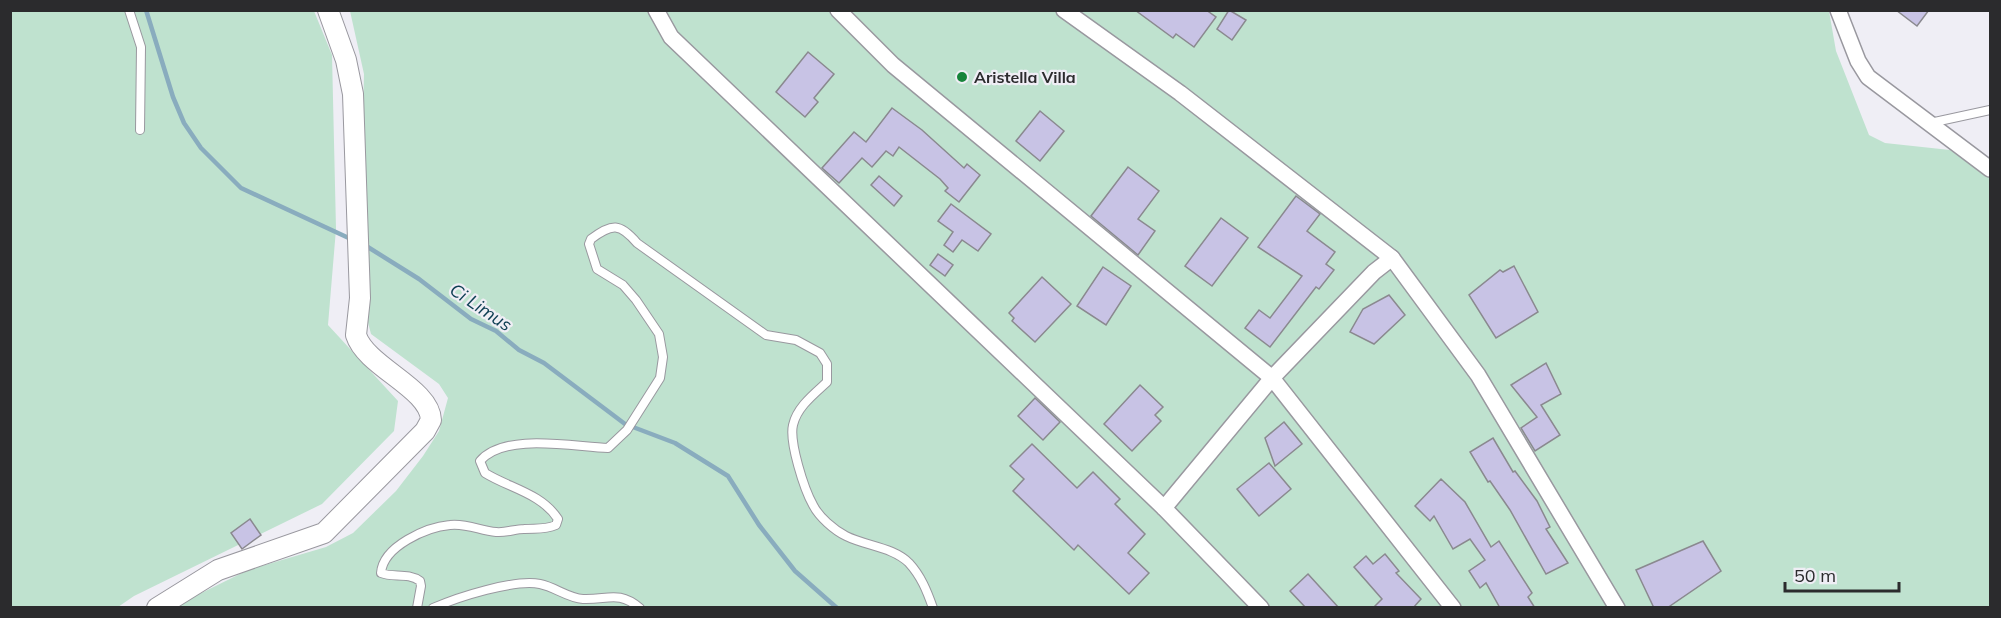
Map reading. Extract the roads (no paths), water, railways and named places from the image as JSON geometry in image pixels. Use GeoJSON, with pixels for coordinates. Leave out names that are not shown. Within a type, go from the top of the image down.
{"type":"FeatureCollection","features":[{"type":"Feature","properties":{"kind":"street"},"geometry":{"type":"LineString","coordinates":[[156,608],[218,570],[324,533],[425,431],[431,420],[426,405],[388,371],[356,335],[360,298],[352,94],[346,60],[328,10]]}},
{"type":"Feature","properties":{"kind":"street"},"geometry":{"type":"LineString","coordinates":[[656,10],[671,37],[1164,508],[1262,608]]}},
{"type":"Feature","properties":{"kind":"street"},"geometry":{"type":"LineString","coordinates":[[838,10],[893,65],[1272,378],[1453,608]]}},
{"type":"Feature","properties":{"kind":"street"},"geometry":{"type":"LineString","coordinates":[[1064,10],[1180,93],[1392,258],[1478,375],[1617,608]]}},
{"type":"Feature","properties":{"kind":"street"},"geometry":{"type":"LineString","coordinates":[[1838,10],[1858,61],[1868,77],[1990,169]]}},
{"type":"Feature","properties":{"kind":"street"},"geometry":{"type":"LineString","coordinates":[[1164,508],[1272,378],[1374,272],[1392,258]]}},
{"type":"Feature","properties":{"kind":"lane"},"geometry":{"type":"LineString","coordinates":[[129,10],[141,47],[140,130]]}},
{"type":"Feature","properties":{"kind":"lane"},"geometry":{"type":"LineString","coordinates":[[1929,124],[1990,110]]}},
{"type":"Feature","properties":{"kind":"lane"},"geometry":{"type":"LineString","coordinates":[[417,608],[420,581],[410,576],[388,576],[381,573],[383,562],[397,548],[419,534],[448,525],[467,525],[498,533],[524,529],[536,531],[556,525],[558,519],[553,511],[519,488],[485,472],[480,461],[484,457],[496,449],[546,442],[608,448],[627,430],[660,378],[663,357],[659,334],[623,285],[597,269],[590,249],[591,239],[603,230],[617,227],[626,231],[644,249],[766,335],[796,340],[820,353],[827,364],[827,382],[801,409],[792,427],[801,472],[813,505],[828,523],[845,536],[884,549],[908,562],[924,584],[933,608]]}},
{"type":"Feature","properties":{"kind":"lane"},"geometry":{"type":"LineString","coordinates":[[433,608],[514,584],[532,583],[583,599],[626,597],[640,608]]}},
{"type":"Feature","properties":{"kind":"waterway","name":"Ci Limus"},"geometry":{"type":"LineString","coordinates":[[146,10],[173,97],[184,123],[201,148],[241,188],[353,240]]}},
{"type":"Feature","properties":{"kind":"waterway","name":"Ci Limus"},"geometry":{"type":"LineString","coordinates":[[363,244],[419,279],[471,319],[496,331],[519,350],[544,363],[625,424],[675,443],[728,476],[759,525],[795,571],[837,608]]}},
{"type":"Feature","properties":{"kind":"place","name":"Aristella Villa"},"geometry":{"type":"Point","coordinates":[962,77]}}]}
